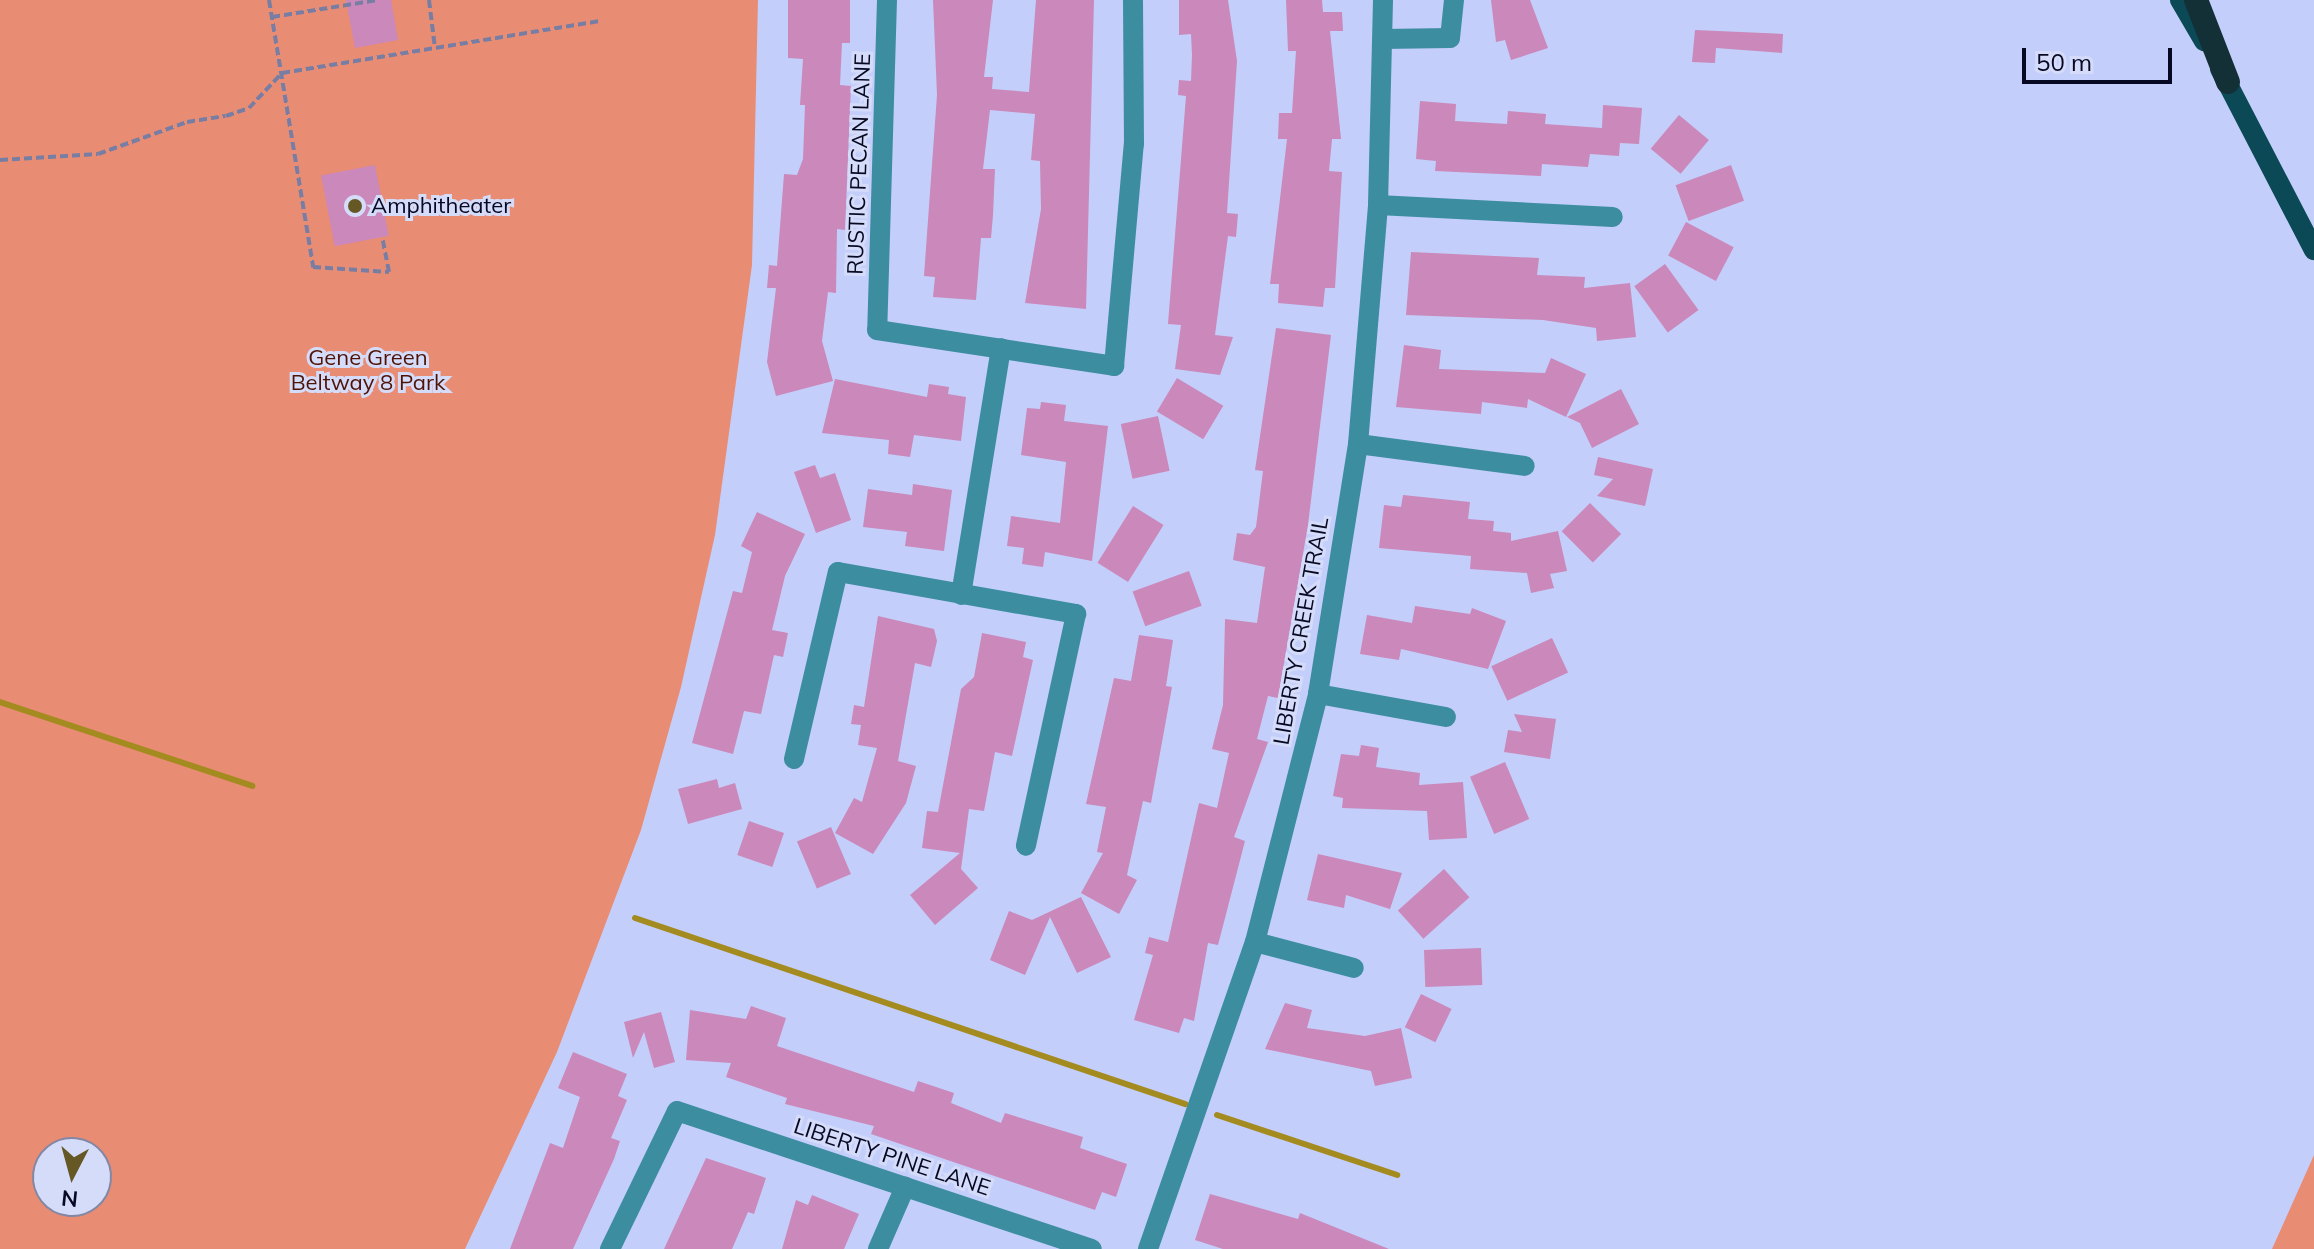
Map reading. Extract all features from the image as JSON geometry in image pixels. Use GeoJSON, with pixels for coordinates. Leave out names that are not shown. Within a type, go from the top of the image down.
{"type":"FeatureCollection","features":[{"type":"Feature","properties":{"kind":"highway"},"geometry":{"type":"LineString","coordinates":[[2196,0],[2228,82]]}},
{"type":"Feature","properties":{"kind":"main road"},"geometry":{"type":"LineString","coordinates":[[2180,0],[2228,82],[2314,250]]}},
{"type":"Feature","properties":{"kind":"street","name":"RUSTIC PECAN LANE"},"geometry":{"type":"LineString","coordinates":[[887,0],[877,330],[1001,348]]}},
{"type":"Feature","properties":{"kind":"street"},"geometry":{"type":"LineString","coordinates":[[961,595],[1001,348],[1114,366],[1134,144],[1133,0]]}},
{"type":"Feature","properties":{"kind":"street","name":"LIBERTY CREEK TRAIL"},"geometry":{"type":"LineString","coordinates":[[1148,1249],[1255,942],[1318,694],[1358,444],[1378,205],[1383,0]]}},
{"type":"Feature","properties":{"kind":"street"},"geometry":{"type":"LineString","coordinates":[[1383,39],[1450,38],[1454,0]]}},
{"type":"Feature","properties":{"kind":"street"},"geometry":{"type":"LineString","coordinates":[[1378,205],[1613,217]]}},
{"type":"Feature","properties":{"kind":"street"},"geometry":{"type":"LineString","coordinates":[[1358,444],[1525,466]]}},
{"type":"Feature","properties":{"kind":"street"},"geometry":{"type":"LineString","coordinates":[[794,759],[838,572],[1076,614],[1026,846]]}},
{"type":"Feature","properties":{"kind":"street"},"geometry":{"type":"LineString","coordinates":[[1318,694],[1446,717]]}},
{"type":"Feature","properties":{"kind":"street"},"geometry":{"type":"LineString","coordinates":[[1255,942],[1354,968]]}},
{"type":"Feature","properties":{"kind":"street","name":"LIBERTY PINE LANE"},"geometry":{"type":"LineString","coordinates":[[610,1249],[677,1111],[1092,1249]]}},
{"type":"Feature","properties":{"kind":"street"},"geometry":{"type":"LineString","coordinates":[[878,1249],[905,1187]]}},
{"type":"Feature","properties":{"kind":"path"},"geometry":{"type":"LineString","coordinates":[[269,0],[313,267],[389,272],[383,240]]}},
{"type":"Feature","properties":{"kind":"path"},"geometry":{"type":"LineString","coordinates":[[272,17],[378,0]]}},
{"type":"Feature","properties":{"kind":"path"},"geometry":{"type":"LineString","coordinates":[[429,0],[435,48]]}},
{"type":"Feature","properties":{"kind":"path"},"geometry":{"type":"LineString","coordinates":[[0,160],[98,154],[187,122],[226,116],[249,108],[282,73],[600,21]]}},
{"type":"Feature","properties":{"kind":"green space","name":"Gene Green Beltway 8 Park"},"geometry":{"type":"Polygon","coordinates":[[[0,0],[758,0],[752,265],[715,535],[681,687],[641,830],[557,1052],[465,1249],[0,1249],[0,0]]]}},
{"type":"Feature","properties":{"kind":"green space"},"geometry":{"type":"Polygon","coordinates":[[[2314,1155],[2314,1249],[2272,1249],[2314,1155]]]}},
{"type":"Feature","properties":{"kind":"building"},"geometry":{"type":"Polygon","coordinates":[[[346,0],[391,0],[398,40],[355,48],[346,0]]]}},
{"type":"Feature","properties":{"kind":"building"},"geometry":{"type":"Polygon","coordinates":[[[788,0],[850,0],[850,43],[842,43],[840,85],[851,86],[845,230],[837,229],[836,293],[828,292],[822,341],[833,381],[776,396],[767,362],[776,288],[767,288],[769,265],[777,266],[784,174],[797,175],[803,159],[805,105],[800,105],[803,59],[788,58],[788,0]]]}},
{"type":"Feature","properties":{"kind":"building"},"geometry":{"type":"Polygon","coordinates":[[[933,0],[993,0],[984,77],[993,77],[992,89],[1029,92],[1036,0],[1094,0],[1086,309],[1025,303],[1041,209],[1040,161],[1031,160],[1035,114],[990,110],[983,169],[995,169],[993,215],[991,238],[981,238],[976,300],[933,297],[935,277],[924,276],[937,95],[933,0]]]}},
{"type":"Feature","properties":{"kind":"building"},"geometry":{"type":"Polygon","coordinates":[[[1179,0],[1228,0],[1237,61],[1227,213],[1238,214],[1236,237],[1228,236],[1215,335],[1233,337],[1220,375],[1175,369],[1181,325],[1168,324],[1186,96],[1178,95],[1179,80],[1191,81],[1192,55],[1191,34],[1179,35],[1179,0]]]}},
{"type":"Feature","properties":{"kind":"building"},"geometry":{"type":"Polygon","coordinates":[[[1286,0],[1322,0],[1323,12],[1342,12],[1343,31],[1330,31],[1341,139],[1332,139],[1329,171],[1342,172],[1335,288],[1325,288],[1323,307],[1278,303],[1279,284],[1270,284],[1287,139],[1278,139],[1279,113],[1292,113],[1296,51],[1288,51],[1286,0]]]}},
{"type":"Feature","properties":{"kind":"building"},"geometry":{"type":"Polygon","coordinates":[[[1491,0],[1530,0],[1548,48],[1511,60],[1505,40],[1496,42],[1491,0]]]}},
{"type":"Feature","properties":{"kind":"building"},"geometry":{"type":"Polygon","coordinates":[[[1695,30],[1783,34],[1782,53],[1716,48],[1715,63],[1692,62],[1695,30]]]}},
{"type":"Feature","properties":{"kind":"building"},"geometry":{"type":"Polygon","coordinates":[[[1420,101],[1456,104],[1455,121],[1507,124],[1508,111],[1546,114],[1545,124],[1602,128],[1603,105],[1642,108],[1639,144],[1620,143],[1619,156],[1590,154],[1588,167],[1542,164],[1541,176],[1435,171],[1436,161],[1416,159],[1420,101]]]}},
{"type":"Feature","properties":{"kind":"building"},"geometry":{"type":"Polygon","coordinates":[[[1679,115],[1709,140],[1681,174],[1651,149],[1679,115]]]}},
{"type":"Feature","properties":{"kind":"building","name":"Amphitheater"},"geometry":{"type":"Polygon","coordinates":[[[375,165],[389,236],[335,246],[321,175],[375,165]]]}},
{"type":"Feature","properties":{"kind":"building"},"geometry":{"type":"Polygon","coordinates":[[[1731,165],[1744,201],[1689,221],[1676,185],[1731,165]]]}},
{"type":"Feature","properties":{"kind":"building"},"geometry":{"type":"Polygon","coordinates":[[[1686,222],[1734,247],[1716,281],[1668,256],[1686,222]]]}},
{"type":"Feature","properties":{"kind":"building"},"geometry":{"type":"Polygon","coordinates":[[[1411,252],[1539,258],[1537,275],[1585,277],[1584,288],[1630,283],[1636,337],[1597,341],[1596,328],[1543,320],[1406,315],[1411,252]]]}},
{"type":"Feature","properties":{"kind":"building"},"geometry":{"type":"Polygon","coordinates":[[[1665,264],[1699,310],[1668,332],[1634,286],[1665,264]]]}},
{"type":"Feature","properties":{"kind":"building"},"geometry":{"type":"Polygon","coordinates":[[[1276,328],[1331,335],[1308,525],[1278,698],[1268,696],[1257,739],[1268,742],[1234,837],[1245,841],[1218,945],[1208,943],[1194,1021],[1184,1018],[1179,1033],[1134,1020],[1153,955],[1145,953],[1149,937],[1168,942],[1199,803],[1217,808],[1229,753],[1212,749],[1223,705],[1225,619],[1257,623],[1265,567],[1233,560],[1237,533],[1250,535],[1256,527],[1263,471],[1255,470],[1276,328]]]}},
{"type":"Feature","properties":{"kind":"building"},"geometry":{"type":"Polygon","coordinates":[[[1404,345],[1441,350],[1439,369],[1545,373],[1551,358],[1586,374],[1566,417],[1528,399],[1527,408],[1482,402],[1481,414],[1396,407],[1404,345]]]}},
{"type":"Feature","properties":{"kind":"building"},"geometry":{"type":"Polygon","coordinates":[[[1177,378],[1223,406],[1203,439],[1157,411],[1177,378]]]}},
{"type":"Feature","properties":{"kind":"building"},"geometry":{"type":"Polygon","coordinates":[[[835,379],[927,397],[929,384],[949,387],[948,394],[966,397],[961,441],[914,435],[910,457],[888,454],[889,440],[822,433],[835,379]]]}},
{"type":"Feature","properties":{"kind":"building"},"geometry":{"type":"Polygon","coordinates":[[[1621,389],[1639,424],[1592,448],[1580,423],[1567,417],[1621,389]]]}},
{"type":"Feature","properties":{"kind":"building"},"geometry":{"type":"Polygon","coordinates":[[[1041,402],[1066,405],[1064,421],[1108,426],[1092,561],[1045,552],[1043,567],[1022,564],[1024,548],[1007,546],[1011,516],[1060,523],[1066,462],[1021,455],[1027,408],[1040,409],[1041,402]]]}},
{"type":"Feature","properties":{"kind":"building"},"geometry":{"type":"Polygon","coordinates":[[[1158,416],[1170,471],[1132,479],[1121,424],[1158,416]]]}},
{"type":"Feature","properties":{"kind":"building"},"geometry":{"type":"Polygon","coordinates":[[[1598,457],[1653,469],[1645,506],[1597,496],[1613,479],[1594,475],[1598,457]]]}},
{"type":"Feature","properties":{"kind":"building"},"geometry":{"type":"Polygon","coordinates":[[[815,465],[820,478],[835,473],[851,520],[816,533],[794,472],[815,465]]]}},
{"type":"Feature","properties":{"kind":"building"},"geometry":{"type":"Polygon","coordinates":[[[913,484],[952,490],[944,551],[905,546],[907,532],[863,527],[868,489],[912,495],[913,484]]]}},
{"type":"Feature","properties":{"kind":"building"},"geometry":{"type":"Polygon","coordinates":[[[1403,495],[1470,502],[1468,519],[1494,521],[1493,531],[1511,533],[1511,541],[1558,531],[1567,571],[1550,574],[1554,588],[1531,593],[1527,573],[1470,569],[1471,556],[1379,548],[1384,505],[1401,507],[1403,495]]]}},
{"type":"Feature","properties":{"kind":"building"},"geometry":{"type":"Polygon","coordinates":[[[1590,503],[1621,534],[1593,562],[1562,531],[1590,503]]]}},
{"type":"Feature","properties":{"kind":"building"},"geometry":{"type":"Polygon","coordinates":[[[1133,506],[1164,525],[1128,582],[1097,563],[1133,506]]]}},
{"type":"Feature","properties":{"kind":"building"},"geometry":{"type":"Polygon","coordinates":[[[757,512],[805,534],[785,576],[772,630],[788,633],[783,657],[774,655],[761,714],[744,711],[733,754],[692,743],[733,591],[742,593],[752,552],[741,546],[757,512]]]}},
{"type":"Feature","properties":{"kind":"building"},"geometry":{"type":"Polygon","coordinates":[[[1189,571],[1202,606],[1145,626],[1133,592],[1189,571]]]}},
{"type":"Feature","properties":{"kind":"building"},"geometry":{"type":"Polygon","coordinates":[[[1415,606],[1470,614],[1472,608],[1506,621],[1488,669],[1401,649],[1399,660],[1360,654],[1367,615],[1412,623],[1415,606]]]}},
{"type":"Feature","properties":{"kind":"building"},"geometry":{"type":"Polygon","coordinates":[[[878,616],[934,629],[937,641],[931,667],[915,663],[898,761],[916,766],[906,803],[873,854],[835,833],[854,798],[862,802],[877,748],[858,745],[861,725],[851,724],[854,705],[864,707],[878,616]]]}},
{"type":"Feature","properties":{"kind":"building"},"geometry":{"type":"Polygon","coordinates":[[[982,633],[1026,642],[1023,657],[1033,660],[1012,756],[995,752],[984,811],[969,809],[961,869],[978,888],[935,925],[910,895],[960,853],[922,848],[927,811],[938,812],[961,689],[974,677],[982,633]]]}},
{"type":"Feature","properties":{"kind":"building"},"geometry":{"type":"Polygon","coordinates":[[[1139,635],[1173,640],[1166,686],[1172,687],[1151,803],[1143,801],[1127,875],[1137,880],[1119,914],[1081,893],[1103,853],[1097,852],[1106,807],[1086,804],[1114,678],[1131,681],[1139,635]]]}},
{"type":"Feature","properties":{"kind":"building"},"geometry":{"type":"Polygon","coordinates":[[[1552,638],[1568,672],[1507,701],[1491,666],[1552,638]]]}},
{"type":"Feature","properties":{"kind":"building"},"geometry":{"type":"Polygon","coordinates":[[[1514,714],[1556,719],[1550,759],[1504,752],[1508,730],[1522,732],[1514,714]]]}},
{"type":"Feature","properties":{"kind":"building"},"geometry":{"type":"Polygon","coordinates":[[[1361,745],[1379,748],[1376,767],[1420,773],[1419,785],[1463,782],[1467,838],[1429,840],[1427,811],[1342,808],[1343,798],[1333,796],[1341,754],[1359,756],[1361,745]]]}},
{"type":"Feature","properties":{"kind":"building"},"geometry":{"type":"Polygon","coordinates":[[[1505,762],[1529,819],[1494,834],[1470,777],[1505,762]]]}},
{"type":"Feature","properties":{"kind":"building"},"geometry":{"type":"Polygon","coordinates":[[[717,779],[719,788],[735,783],[742,809],[688,824],[678,789],[717,779]]]}},
{"type":"Feature","properties":{"kind":"building"},"geometry":{"type":"Polygon","coordinates":[[[749,821],[784,833],[772,867],[737,855],[749,821]]]}},
{"type":"Feature","properties":{"kind":"building"},"geometry":{"type":"Polygon","coordinates":[[[831,827],[851,874],[817,888],[797,841],[831,827]]]}},
{"type":"Feature","properties":{"kind":"building"},"geometry":{"type":"Polygon","coordinates":[[[1318,854],[1402,873],[1390,909],[1346,895],[1344,908],[1307,900],[1318,854]]]}},
{"type":"Feature","properties":{"kind":"building"},"geometry":{"type":"Polygon","coordinates":[[[1444,869],[1469,897],[1423,939],[1398,910],[1444,869]]]}},
{"type":"Feature","properties":{"kind":"building"},"geometry":{"type":"Polygon","coordinates":[[[1081,897],[1111,957],[1077,973],[1050,917],[1025,975],[990,960],[1009,911],[1032,920],[1081,897]]]}},
{"type":"Feature","properties":{"kind":"building"},"geometry":{"type":"Polygon","coordinates":[[[1481,948],[1482,985],[1425,987],[1424,950],[1481,948]]]}},
{"type":"Feature","properties":{"kind":"building"},"geometry":{"type":"Polygon","coordinates":[[[1421,994],[1452,1009],[1435,1042],[1405,1027],[1421,994]]]}},
{"type":"Feature","properties":{"kind":"building"},"geometry":{"type":"Polygon","coordinates":[[[1285,1003],[1312,1010],[1307,1028],[1365,1036],[1401,1028],[1412,1078],[1375,1086],[1371,1071],[1265,1049],[1285,1003]]]}},
{"type":"Feature","properties":{"kind":"building"},"geometry":{"type":"Polygon","coordinates":[[[751,1006],[786,1018],[777,1046],[914,1092],[918,1081],[954,1093],[951,1103],[1001,1123],[1005,1113],[1083,1137],[1080,1148],[1127,1164],[1116,1197],[1102,1192],[1095,1210],[871,1134],[874,1126],[785,1104],[787,1098],[726,1077],[731,1063],[686,1060],[690,1010],[746,1019],[751,1006]]]}},
{"type":"Feature","properties":{"kind":"building"},"geometry":{"type":"Polygon","coordinates":[[[661,1012],[675,1062],[654,1068],[644,1032],[633,1058],[624,1022],[661,1012]]]}},
{"type":"Feature","properties":{"kind":"building"},"geometry":{"type":"Polygon","coordinates":[[[573,1052],[627,1074],[618,1096],[627,1100],[611,1138],[620,1141],[573,1249],[510,1249],[550,1143],[563,1148],[580,1097],[558,1088],[573,1052]]]}},
{"type":"Feature","properties":{"kind":"building"},"geometry":{"type":"Polygon","coordinates":[[[706,1158],[766,1178],[754,1214],[748,1212],[732,1249],[664,1249],[706,1158]]]}},
{"type":"Feature","properties":{"kind":"building"},"geometry":{"type":"Polygon","coordinates":[[[1210,1194],[1298,1219],[1300,1213],[1389,1249],[1223,1249],[1195,1240],[1210,1194]]]}},
{"type":"Feature","properties":{"kind":"building"},"geometry":{"type":"Polygon","coordinates":[[[812,1195],[859,1214],[844,1249],[782,1249],[796,1200],[808,1205],[812,1195]]]}},
{"type":"Feature","properties":{"kind":"waterway"},"geometry":{"type":"LineString","coordinates":[[0,702],[252,786]]}},
{"type":"Feature","properties":{"kind":"waterway"},"geometry":{"type":"LineString","coordinates":[[635,918],[1185,1104]]}},
{"type":"Feature","properties":{"kind":"waterway"},"geometry":{"type":"LineString","coordinates":[[1217,1115],[1397,1175]]}},
{"type":"Feature","properties":{"kind":"place","name":"Amphitheater"},"geometry":{"type":"Point","coordinates":[355,206]}}]}
